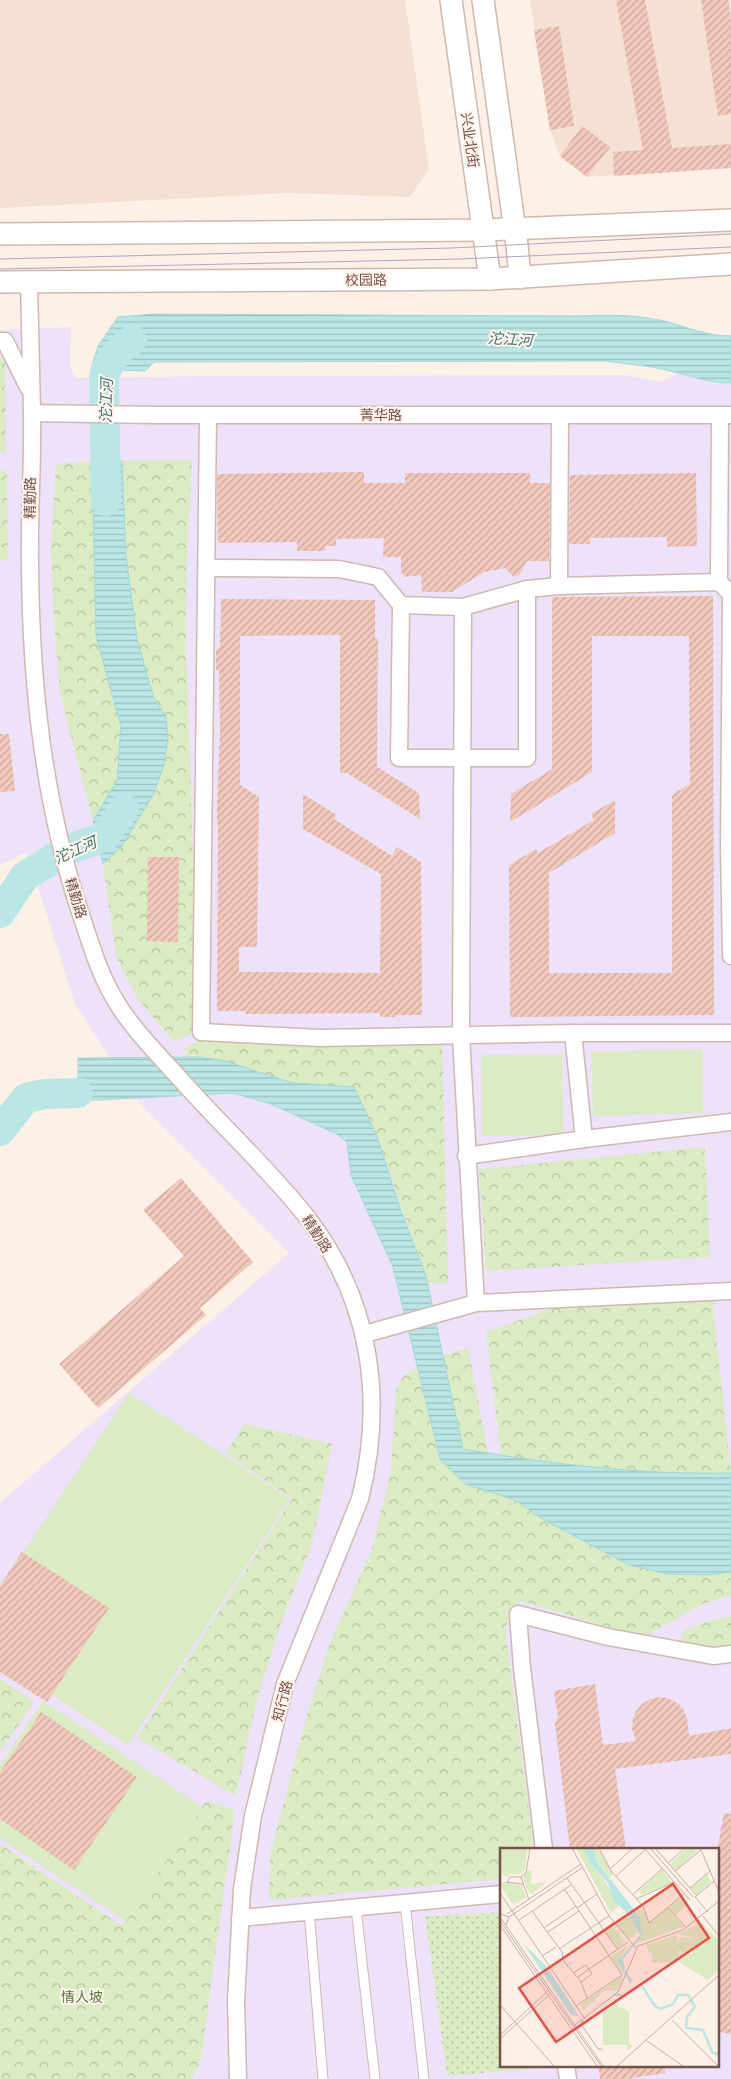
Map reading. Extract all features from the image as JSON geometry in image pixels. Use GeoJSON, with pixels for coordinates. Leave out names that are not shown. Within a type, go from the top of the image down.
{"type":"FeatureCollection","features":[{"type":"Feature","properties":{"kind":"street","name":"兴业北街"},"geometry":{"type":"LineString","coordinates":[[451,0],[490,279]]}},
{"type":"Feature","properties":{"kind":"street"},"geometry":{"type":"LineString","coordinates":[[483,0],[515,229],[520,278]]}},
{"type":"Feature","properties":{"kind":"street"},"geometry":{"type":"LineString","coordinates":[[0,234],[482,230],[731,220]]}},
{"type":"Feature","properties":{"kind":"street","name":"校园路"},"geometry":{"type":"LineString","coordinates":[[0,282],[490,279],[731,264]]}},
{"type":"Feature","properties":{"kind":"street","name":"精勤路"},"geometry":{"type":"LineString","coordinates":[[29,281],[32,413],[30,568],[38,723],[51,802],[72,886],[103,978],[116,1002],[151,1047],[199,1101],[270,1174],[306,1216],[337,1265],[365,1334]]}},
{"type":"Feature","properties":{"kind":"street"},"geometry":{"type":"LineString","coordinates":[[0,341],[5,341],[30,391]]}},
{"type":"Feature","properties":{"kind":"street","name":"菁华路"},"geometry":{"type":"LineString","coordinates":[[32,413],[156,415],[726,415]]}},
{"type":"Feature","properties":{"kind":"street"},"geometry":{"type":"LineString","coordinates":[[208,415],[201,1032],[320,1038],[731,1032]]}},
{"type":"Feature","properties":{"kind":"street"},"geometry":{"type":"LineString","coordinates":[[558,586],[560,415]]}},
{"type":"Feature","properties":{"kind":"street"},"geometry":{"type":"LineString","coordinates":[[718,582],[726,415]]}},
{"type":"Feature","properties":{"kind":"street"},"geometry":{"type":"LineString","coordinates":[[206,568],[339,569],[378,577],[401,605],[399,758],[527,758],[527,589]]}},
{"type":"Feature","properties":{"kind":"street"},"geometry":{"type":"LineString","coordinates":[[401,605],[463,607],[527,589],[558,586],[718,582],[731,594],[728,847],[731,956]]}},
{"type":"Feature","properties":{"kind":"street"},"geometry":{"type":"LineString","coordinates":[[463,607],[461,1036],[466,1156],[476,1303]]}},
{"type":"Feature","properties":{"kind":"street"},"geometry":{"type":"LineString","coordinates":[[573,1033],[584,1139]]}},
{"type":"Feature","properties":{"kind":"street"},"geometry":{"type":"LineString","coordinates":[[466,1156],[584,1139],[731,1122]]}},
{"type":"Feature","properties":{"kind":"street"},"geometry":{"type":"LineString","coordinates":[[365,1334],[476,1303],[731,1291]]}},
{"type":"Feature","properties":{"kind":"street","name":"知行路"},"geometry":{"type":"LineString","coordinates":[[238,2079],[236,2001],[246,1850],[285,1684],[353,1518],[366,1473],[370,1446],[372,1400],[370,1365],[365,1334]]}},
{"type":"Feature","properties":{"kind":"street"},"geometry":{"type":"LineString","coordinates":[[544,1848],[522,1668],[518,1614],[608,1637],[713,1656],[731,1654]]}},
{"type":"Feature","properties":{"kind":"street"},"geometry":{"type":"LineString","coordinates":[[240,1918],[500,1894]]}},
{"type":"Feature","properties":{"kind":"street"},"geometry":{"type":"LineString","coordinates":[[566,2066],[568,2079]]}},
{"type":"Feature","properties":{"kind":"lane"},"geometry":{"type":"LineString","coordinates":[[405,1903],[424,2079]]}},
{"type":"Feature","properties":{"kind":"lane"},"geometry":{"type":"LineString","coordinates":[[356,1908],[375,2079]]}},
{"type":"Feature","properties":{"kind":"lane"},"geometry":{"type":"LineString","coordinates":[[309,1911],[323,2079]]}},
{"type":"Feature","properties":{"kind":"shaded area"},"geometry":{"type":"Polygon","coordinates":[[[0,0],[405,0],[429,169],[410,197],[288,193],[0,208],[0,0]]]}},
{"type":"Feature","properties":{"kind":"shaded area"},"geometry":{"type":"Polygon","coordinates":[[[530,0],[731,0],[731,167],[587,177],[560,156],[550,130],[530,0]]]}},
{"type":"Feature","properties":{"kind":"shaded area"},"geometry":{"type":"Polygon","coordinates":[[[71,327],[70,367],[76,378],[625,375],[661,382],[678,374],[719,383],[731,383],[731,2079],[0,2079],[0,1503],[289,1253],[140,1104],[75,1004],[27,852],[0,865],[0,330],[71,327]]]}},
{"type":"Feature","properties":{"kind":"green space"},"geometry":{"type":"Polygon","coordinates":[[[0,356],[5,359],[6,452],[0,452],[0,356]]]}},
{"type":"Feature","properties":{"kind":"green space"},"geometry":{"type":"Polygon","coordinates":[[[192,460],[187,559],[186,643],[199,1031],[173,1041],[138,999],[116,957],[103,864],[122,846],[166,716],[154,699],[137,639],[126,556],[122,461],[192,460]]]}},
{"type":"Feature","properties":{"kind":"green space"},"geometry":{"type":"Polygon","coordinates":[[[92,461],[96,636],[121,727],[117,780],[93,821],[60,693],[54,622],[51,549],[56,464],[92,461]]]}},
{"type":"Feature","properties":{"kind":"green space"},"geometry":{"type":"Polygon","coordinates":[[[0,471],[7,471],[8,560],[0,561],[0,471]]]}},
{"type":"Feature","properties":{"kind":"green space"},"geometry":{"type":"Polygon","coordinates":[[[202,1039],[292,1044],[442,1041],[448,1283],[428,1283],[377,1136],[354,1087],[293,1083],[225,1061],[188,1057],[183,1049],[202,1039]]]}},
{"type":"Feature","properties":{"kind":"green space"},"geometry":{"type":"Polygon","coordinates":[[[702,1049],[703,1113],[593,1116],[591,1052],[702,1049]]]}},
{"type":"Feature","properties":{"kind":"green space"},"geometry":{"type":"Polygon","coordinates":[[[562,1054],[563,1135],[482,1136],[481,1055],[562,1054]]]}},
{"type":"Feature","properties":{"kind":"green space"},"geometry":{"type":"Polygon","coordinates":[[[705,1147],[710,1257],[486,1271],[479,1169],[705,1147]]]}},
{"type":"Feature","properties":{"kind":"green space"},"geometry":{"type":"Polygon","coordinates":[[[712,1298],[731,1473],[616,1469],[501,1456],[486,1332],[558,1306],[712,1298]]]}},
{"type":"Feature","properties":{"kind":"green space"},"geometry":{"type":"Polygon","coordinates":[[[468,1347],[488,1453],[463,1450],[443,1356],[468,1347]]]}},
{"type":"Feature","properties":{"kind":"green space"},"geometry":{"type":"Polygon","coordinates":[[[418,1368],[440,1459],[465,1484],[515,1500],[544,1520],[629,1565],[707,1575],[731,1572],[731,1595],[703,1604],[643,1637],[520,1601],[505,1628],[534,1848],[500,1848],[500,1879],[269,1900],[270,1855],[304,1725],[330,1643],[372,1549],[391,1471],[396,1390],[404,1375],[418,1368]]]}},
{"type":"Feature","properties":{"kind":"green space"},"geometry":{"type":"Polygon","coordinates":[[[129,1393],[290,1499],[128,1745],[0,1661],[0,1588],[129,1393]]]}},
{"type":"Feature","properties":{"kind":"green space"},"geometry":{"type":"Polygon","coordinates":[[[245,1424],[332,1444],[312,1544],[282,1620],[257,1699],[236,1796],[137,1738],[292,1499],[225,1453],[245,1424]]]}},
{"type":"Feature","properties":{"kind":"green space"},"geometry":{"type":"Polygon","coordinates":[[[731,1616],[731,1648],[696,1649],[680,1640],[683,1631],[708,1621],[731,1616]]]}},
{"type":"Feature","properties":{"kind":"green space"},"geometry":{"type":"Polygon","coordinates":[[[0,1679],[34,1702],[0,1752],[0,1679]]]}},
{"type":"Feature","properties":{"kind":"green space"},"geometry":{"type":"Polygon","coordinates":[[[43,1701],[202,1807],[126,1921],[0,1838],[0,1765],[43,1701]]]}},
{"type":"Feature","properties":{"kind":"green space","name":"情人坡"},"geometry":{"type":"Polygon","coordinates":[[[206,1801],[235,1810],[201,2059],[192,2079],[0,2079],[0,1844],[122,1926],[206,1801]]]}},
{"type":"Feature","properties":{"kind":"green space"},"geometry":{"type":"Polygon","coordinates":[[[500,1912],[500,2066],[551,2067],[447,2076],[425,1916],[500,1912]]]}},
{"type":"Feature","properties":{"kind":"water"},"geometry":{"type":"Polygon","coordinates":[[[154,314],[633,316],[668,322],[706,333],[731,336],[731,383],[706,380],[651,367],[605,361],[154,362],[145,371],[91,369],[98,346],[118,317],[154,314]]]}},
{"type":"Feature","properties":{"kind":"water"},"geometry":{"type":"Polygon","coordinates":[[[92,461],[122,461],[126,556],[137,639],[154,699],[166,716],[168,741],[163,768],[153,795],[122,846],[103,864],[93,821],[117,780],[121,727],[96,636],[92,461]]]}},
{"type":"Feature","properties":{"kind":"water"},"geometry":{"type":"Polygon","coordinates":[[[199,1057],[225,1061],[293,1083],[354,1087],[377,1136],[400,1208],[426,1276],[463,1449],[530,1459],[630,1470],[731,1473],[731,1572],[707,1575],[668,1574],[629,1565],[544,1520],[515,1500],[465,1484],[440,1459],[393,1267],[351,1175],[347,1142],[337,1134],[271,1104],[233,1093],[78,1101],[78,1058],[199,1057]]]}},
{"type":"Feature","properties":{"kind":"building"},"geometry":{"type":"Polygon","coordinates":[[[616,0],[645,0],[672,148],[731,144],[731,168],[614,176],[613,152],[643,150],[616,0]]]}},
{"type":"Feature","properties":{"kind":"building"},"geometry":{"type":"Polygon","coordinates":[[[701,0],[728,0],[731,22],[731,114],[718,116],[701,0]]]}},
{"type":"Feature","properties":{"kind":"building"},"geometry":{"type":"Polygon","coordinates":[[[559,26],[574,126],[550,130],[534,30],[559,26]]]}},
{"type":"Feature","properties":{"kind":"building"},"geometry":{"type":"Polygon","coordinates":[[[582,126],[610,147],[587,177],[560,156],[582,126]]]}},
{"type":"Feature","properties":{"kind":"building"},"geometry":{"type":"Polygon","coordinates":[[[364,472],[364,483],[405,483],[405,473],[530,473],[530,483],[550,483],[549,561],[527,561],[519,575],[514,577],[505,568],[484,572],[452,592],[422,592],[421,575],[405,577],[401,572],[401,557],[383,557],[384,538],[336,539],[336,546],[325,546],[325,551],[297,551],[297,542],[218,543],[217,474],[364,472]]]}},
{"type":"Feature","properties":{"kind":"building"},"geometry":{"type":"Polygon","coordinates":[[[696,473],[697,546],[667,547],[667,537],[590,538],[590,544],[569,544],[570,475],[696,473]]]}},
{"type":"Feature","properties":{"kind":"building"},"geometry":{"type":"Polygon","coordinates":[[[713,596],[714,1015],[510,1017],[509,865],[536,849],[538,853],[594,820],[591,814],[615,800],[615,833],[549,873],[549,973],[672,973],[672,795],[690,784],[689,636],[592,636],[592,772],[510,822],[511,794],[552,769],[552,597],[713,596]]]}},
{"type":"Feature","properties":{"kind":"building"},"geometry":{"type":"Polygon","coordinates":[[[221,599],[375,600],[375,638],[378,638],[377,767],[419,793],[420,819],[347,773],[340,773],[340,635],[240,636],[240,785],[259,797],[257,947],[239,947],[239,972],[380,973],[381,874],[303,829],[303,794],[337,815],[334,819],[392,856],[397,847],[421,862],[422,1015],[380,1017],[380,1013],[246,1014],[246,1011],[217,1011],[217,808],[220,734],[219,670],[216,670],[216,650],[220,648],[221,599]]]}},
{"type":"Feature","properties":{"kind":"building"},"geometry":{"type":"Polygon","coordinates":[[[0,734],[9,734],[15,791],[0,792],[0,734]]]}},
{"type":"Feature","properties":{"kind":"building"},"geometry":{"type":"Polygon","coordinates":[[[148,857],[179,857],[178,942],[147,941],[148,857]]]}},
{"type":"Feature","properties":{"kind":"building"},"geometry":{"type":"Polygon","coordinates":[[[181,1178],[253,1262],[200,1308],[206,1315],[98,1408],[59,1364],[184,1256],[143,1210],[181,1178]]]}},
{"type":"Feature","properties":{"kind":"building"},"geometry":{"type":"Polygon","coordinates":[[[22,1552],[109,1608],[47,1702],[0,1672],[0,1586],[22,1552]]]}},
{"type":"Feature","properties":{"kind":"building"},"geometry":{"type":"Polygon","coordinates":[[[595,1684],[603,1745],[636,1741],[632,1729],[636,1711],[650,1699],[659,1697],[668,1698],[683,1709],[687,1718],[689,1736],[731,1728],[731,1754],[615,1769],[626,1848],[570,1848],[555,1723],[558,1718],[554,1691],[595,1684]]]}},
{"type":"Feature","properties":{"kind":"building"},"geometry":{"type":"Polygon","coordinates":[[[41,1712],[137,1777],[74,1870],[0,1819],[0,1772],[41,1712]]]}},
{"type":"Feature","properties":{"kind":"building"},"geometry":{"type":"Polygon","coordinates":[[[724,1813],[731,1814],[731,2034],[718,2031],[718,1848],[724,1813]]]}},
{"type":"Feature","properties":{"kind":"building"},"geometry":{"type":"Polygon","coordinates":[[[598,2066],[665,2066],[665,2073],[626,2079],[600,2079],[598,2066]]]}},
{"type":"Feature","properties":{"kind":"waterway","name":"沱江河"},"geometry":{"type":"LineString","coordinates":[[106,501],[104,376],[115,355],[132,340]]}},
{"type":"Feature","properties":{"kind":"waterway","name":"沱江河"},"geometry":{"type":"LineString","coordinates":[[0,913],[25,876],[67,850],[104,837],[124,809]]}},
{"type":"Feature","properties":{"kind":"waterway"},"geometry":{"type":"LineString","coordinates":[[0,1131],[26,1098],[45,1094],[78,1093]]}},
{"type":"Feature","properties":{"kind":"tram line"},"geometry":{"type":"LineString","coordinates":[[0,259],[451,248],[731,234]]}},
{"type":"Feature","properties":{"kind":"tram line"},"geometry":{"type":"LineString","coordinates":[[0,269],[460,259],[731,247]]}}]}
